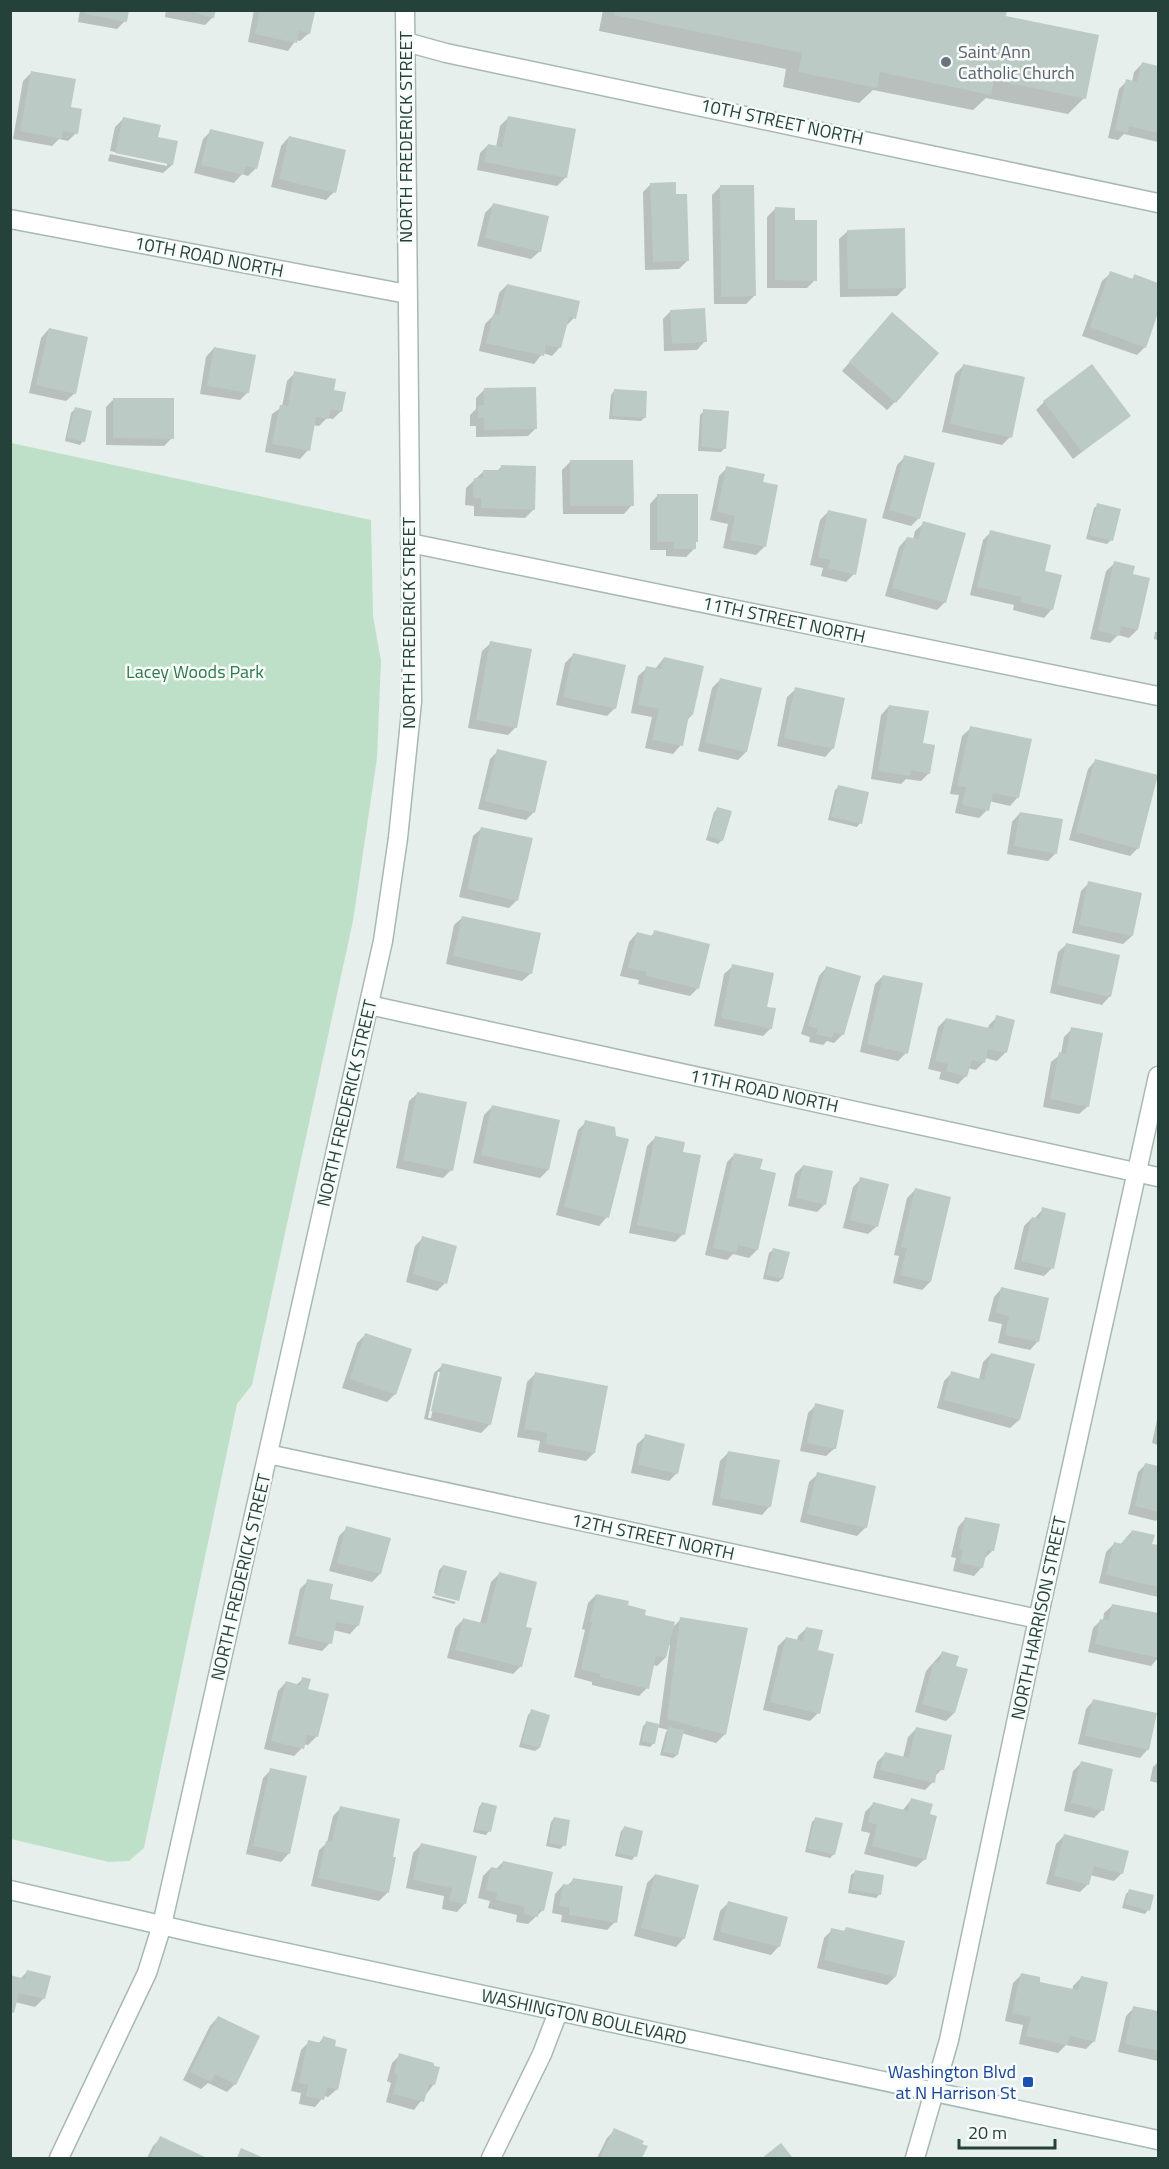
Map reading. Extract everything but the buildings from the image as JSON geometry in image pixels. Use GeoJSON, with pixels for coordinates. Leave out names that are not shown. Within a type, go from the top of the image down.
{"type":"FeatureCollection","features":[{"type":"Feature","properties":{"kind":"street","name":"NORTH FREDERICK STREET"},"geometry":{"type":"LineString","coordinates":[[59,2158],[147,1973],[162,1925],[383,941],[398,838],[412,702],[405,10]]}},
{"type":"Feature","properties":{"kind":"street","name":"10TH STREET NORTH"},"geometry":{"type":"LineString","coordinates":[[406,42],[446,53],[1158,203]]}},
{"type":"Feature","properties":{"kind":"street","name":"10TH ROAD NORTH"},"geometry":{"type":"LineString","coordinates":[[10,219],[407,294]]}},
{"type":"Feature","properties":{"kind":"street","name":"11TH STREET NORTH"},"geometry":{"type":"LineString","coordinates":[[410,543],[1158,696]]}},
{"type":"Feature","properties":{"kind":"street","name":"11TH ROAD NORTH"},"geometry":{"type":"LineString","coordinates":[[369,1005],[1158,1177]]}},
{"type":"Feature","properties":{"kind":"street","name":"NORTH HARRISON STREET"},"geometry":{"type":"LineString","coordinates":[[915,2158],[949,2040],[1038,1619],[1158,1076]]}},
{"type":"Feature","properties":{"kind":"street","name":"12TH STREET NORTH"},"geometry":{"type":"LineString","coordinates":[[268,1454],[1038,1619]]}},
{"type":"Feature","properties":{"kind":"street","name":"WASHINGTON BOULEVARD"},"geometry":{"type":"LineString","coordinates":[[10,1890],[558,2012],[1158,2139]]}},
{"type":"Feature","properties":{"kind":"street"},"geometry":{"type":"LineString","coordinates":[[491,2158],[542,2054],[558,2012]]}},
{"type":"Feature","properties":{"kind":"green space","name":"Lacey Woods Park"},"geometry":{"type":"Polygon","coordinates":[[[11,443],[371,520],[373,616],[381,661],[377,758],[353,921],[252,1385],[237,1404],[144,1848],[129,1861],[109,1862],[11,1839],[11,443]]]}},
{"type":"Feature","properties":{"kind":"place","name":"Saint Ann Catholic Church"},"geometry":{"type":"Point","coordinates":[946,62]}},
{"type":"Feature","properties":{"kind":"place","name":"Washington Blvd at N Harrison St"},"geometry":{"type":"Point","coordinates":[1028,2082]}}]}
